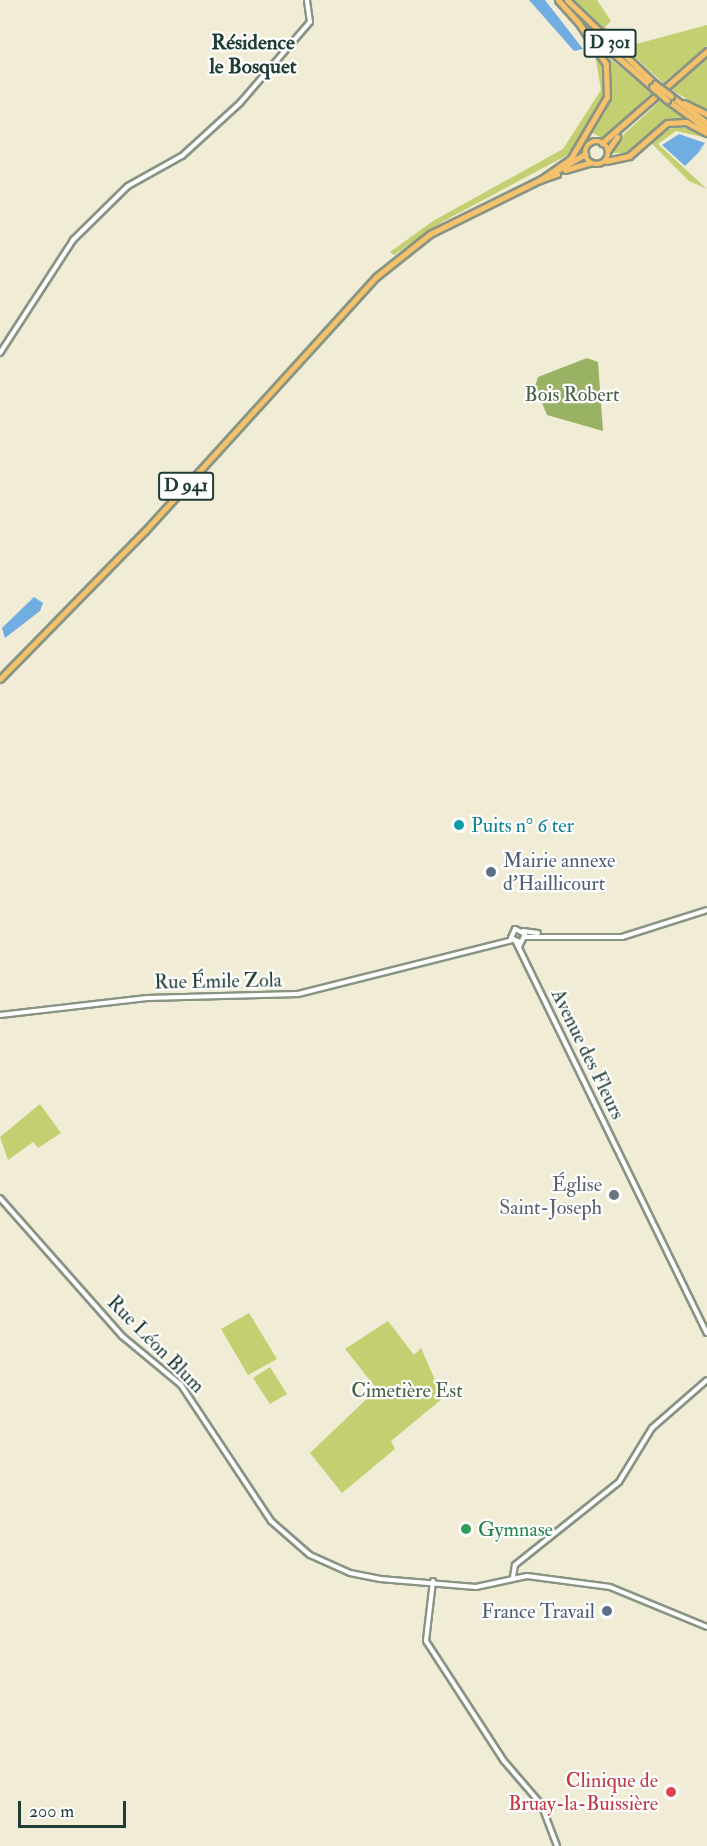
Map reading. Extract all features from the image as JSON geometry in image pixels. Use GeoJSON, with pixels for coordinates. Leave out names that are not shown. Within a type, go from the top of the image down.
{"type":"FeatureCollection","features":[{"type":"Feature","properties":{"kind":"highway","name":"D 301"},"geometry":{"type":"LineString","coordinates":[[558,0],[578,22],[707,131]]}},
{"type":"Feature","properties":{"kind":"highway","name":"D 301"},"geometry":{"type":"LineString","coordinates":[[567,0],[654,86]]}},
{"type":"Feature","properties":{"kind":"highway"},"geometry":{"type":"LineString","coordinates":[[540,180],[571,158],[606,97],[606,64],[578,22]]}},
{"type":"Feature","properties":{"kind":"highway"},"geometry":{"type":"LineString","coordinates":[[602,143],[707,53]]}},
{"type":"Feature","properties":{"kind":"highway"},"geometry":{"type":"LineString","coordinates":[[608,150],[707,53]]}},
{"type":"Feature","properties":{"kind":"highway","name":"D 301"},"geometry":{"type":"LineString","coordinates":[[669,98],[677,101],[707,123]]}},
{"type":"Feature","properties":{"kind":"highway"},"geometry":{"type":"LineString","coordinates":[[677,101],[707,114]]}},
{"type":"Feature","properties":{"kind":"highway"},"geometry":{"type":"LineString","coordinates":[[606,161],[629,156],[667,123],[686,122],[707,131]]}},
{"type":"Feature","properties":{"kind":"main road"},"geometry":{"type":"LineString","coordinates":[[602,143],[608,150],[606,161],[590,163],[585,154],[590,144],[602,143]]}},
{"type":"Feature","properties":{"kind":"main road","name":"D 941"},"geometry":{"type":"LineString","coordinates":[[0,679],[146,531],[376,277],[430,234],[540,180],[585,154]]}},
{"type":"Feature","properties":{"kind":"main road","name":"D 941"},"geometry":{"type":"LineString","coordinates":[[540,180],[590,163]]}},
{"type":"Feature","properties":{"kind":"street"},"geometry":{"type":"LineString","coordinates":[[0,353],[73,240],[141,177],[182,156],[240,103],[310,22],[306,0]]}},
{"type":"Feature","properties":{"kind":"street"},"geometry":{"type":"LineString","coordinates":[[544,935],[515,929],[511,935],[516,941],[544,935],[641,934],[707,910]]}},
{"type":"Feature","properties":{"kind":"street"},"geometry":{"type":"LineString","coordinates":[[523,931],[524,938]]}},
{"type":"Feature","properties":{"kind":"street","name":"Rue Émile Zola"},"geometry":{"type":"LineString","coordinates":[[503,942],[511,935]]}},
{"type":"Feature","properties":{"kind":"street","name":"Rue Émile Zola"},"geometry":{"type":"LineString","coordinates":[[0,1015],[147,998],[298,994],[503,942],[516,941]]}},
{"type":"Feature","properties":{"kind":"street","name":"Avenue des Fleurs"},"geometry":{"type":"LineString","coordinates":[[516,941],[707,1333]]}},
{"type":"Feature","properties":{"kind":"street","name":"Rue Léon Blum"},"geometry":{"type":"LineString","coordinates":[[0,1198],[122,1336],[181,1384],[253,1494],[286,1537],[330,1566],[368,1578],[433,1581],[476,1587],[513,1577]]}},
{"type":"Feature","properties":{"kind":"street"},"geometry":{"type":"LineString","coordinates":[[707,1380],[652,1428],[619,1482],[515,1565],[513,1577],[610,1587],[707,1627]]}},
{"type":"Feature","properties":{"kind":"street"},"geometry":{"type":"LineString","coordinates":[[433,1581],[426,1641],[504,1761],[536,1798],[557,1846]]}},
{"type":"Feature","properties":{"kind":"green space"},"geometry":{"type":"Polygon","coordinates":[[[573,0],[597,0],[611,21],[605,27],[625,47],[707,25],[707,46],[663,83],[573,0]]]}},
{"type":"Feature","properties":{"kind":"green space"},"geometry":{"type":"Polygon","coordinates":[[[594,48],[605,75],[603,98],[571,153],[442,222],[394,255],[390,252],[433,221],[563,149],[601,90],[594,48]]]}},
{"type":"Feature","properties":{"kind":"green space"},"geometry":{"type":"Polygon","coordinates":[[[607,56],[652,93],[602,138],[591,132],[610,92],[607,56]]]}},
{"type":"Feature","properties":{"kind":"green space"},"geometry":{"type":"Polygon","coordinates":[[[707,57],[707,111],[670,89],[707,57]]]}},
{"type":"Feature","properties":{"kind":"green space"},"geometry":{"type":"Polygon","coordinates":[[[661,100],[687,120],[661,123],[628,153],[613,153],[623,135],[661,100]]]}},
{"type":"Feature","properties":{"kind":"green space"},"geometry":{"type":"Polygon","coordinates":[[[673,127],[692,129],[707,138],[676,131],[658,144],[707,189],[689,181],[649,141],[673,127]]]}},
{"type":"Feature","properties":{"kind":"green space","name":"Bois Robert"},"geometry":{"type":"Polygon","coordinates":[[[587,358],[598,362],[603,431],[547,415],[535,386],[538,377],[587,358]]]}},
{"type":"Feature","properties":{"kind":"green space"},"geometry":{"type":"Polygon","coordinates":[[[40,1104],[61,1133],[38,1148],[33,1142],[8,1160],[0,1137],[40,1104]]]}},
{"type":"Feature","properties":{"kind":"green space"},"geometry":{"type":"Polygon","coordinates":[[[249,1313],[277,1359],[248,1375],[221,1329],[249,1313]]]}},
{"type":"Feature","properties":{"kind":"green space","name":"Cimetière Est"},"geometry":{"type":"Polygon","coordinates":[[[388,1321],[414,1355],[421,1348],[443,1398],[391,1441],[395,1449],[342,1493],[310,1453],[377,1389],[345,1349],[388,1321]]]}},
{"type":"Feature","properties":{"kind":"green space"},"geometry":{"type":"Polygon","coordinates":[[[270,1367],[287,1394],[270,1404],[253,1378],[270,1367]]]}},
{"type":"Feature","properties":{"kind":"water"},"geometry":{"type":"Polygon","coordinates":[[[529,0],[545,0],[583,49],[574,51],[529,0]]]}},
{"type":"Feature","properties":{"kind":"water"},"geometry":{"type":"Polygon","coordinates":[[[679,134],[705,143],[698,152],[706,145],[685,166],[662,145],[679,134]]]}},
{"type":"Feature","properties":{"kind":"water"},"geometry":{"type":"Polygon","coordinates":[[[34,597],[43,603],[40,611],[5,638],[2,628],[34,597]]]}},
{"type":"Feature","properties":{"kind":"place","name":"Puits n° 6 ter"},"geometry":{"type":"Point","coordinates":[459,825]}},
{"type":"Feature","properties":{"kind":"place","name":"Mairie annexe d'Haillicourt"},"geometry":{"type":"Point","coordinates":[491,872]}},
{"type":"Feature","properties":{"kind":"place","name":"Église Saint-Joseph"},"geometry":{"type":"Point","coordinates":[614,1195]}},
{"type":"Feature","properties":{"kind":"place","name":"Gymnase"},"geometry":{"type":"Point","coordinates":[466,1529]}},
{"type":"Feature","properties":{"kind":"place","name":"France Travail"},"geometry":{"type":"Point","coordinates":[607,1611]}},
{"type":"Feature","properties":{"kind":"place","name":"Clinique de Bruay-la-Buissière"},"geometry":{"type":"Point","coordinates":[671,1792]}},
{"type":"Feature","properties":{"kind":"district","name":"Résidence le Bosquet"},"geometry":{"type":"Point","coordinates":[253,55]}}]}
